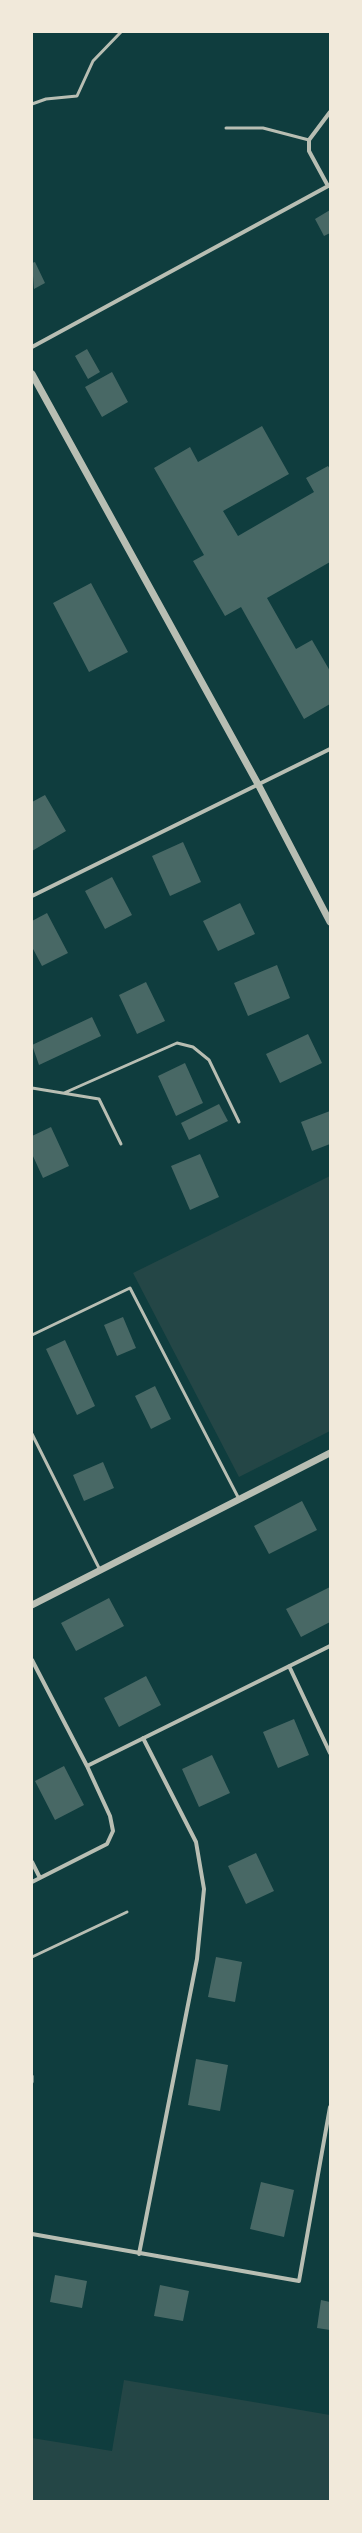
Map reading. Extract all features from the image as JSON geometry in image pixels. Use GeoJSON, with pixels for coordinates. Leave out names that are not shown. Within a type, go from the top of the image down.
{"type":"FeatureCollection","features":[{"type":"Feature","properties":{"kind":"street"},"geometry":{"type":"LineString","coordinates":[[32,347],[329,186],[309,151],[309,140],[330,112]]}},
{"type":"Feature","properties":{"kind":"street"},"geometry":{"type":"LineString","coordinates":[[32,374],[260,786],[330,922]]}},
{"type":"Feature","properties":{"kind":"street"},"geometry":{"type":"LineString","coordinates":[[32,896],[260,786],[330,749]]}},
{"type":"Feature","properties":{"kind":"street"},"geometry":{"type":"LineString","coordinates":[[32,1605],[330,1453]]}},
{"type":"Feature","properties":{"kind":"street"},"geometry":{"type":"LineString","coordinates":[[87,1766],[330,1646]]}},
{"type":"Feature","properties":{"kind":"street"},"geometry":{"type":"LineString","coordinates":[[32,1660],[87,1766],[110,1816],[113,1831],[106,1844],[32,1882]]}},
{"type":"Feature","properties":{"kind":"street"},"geometry":{"type":"LineString","coordinates":[[289,1666],[330,1753]]}},
{"type":"Feature","properties":{"kind":"street"},"geometry":{"type":"LineString","coordinates":[[139,2254],[197,1959],[204,1888],[196,1842],[143,1738]]}},
{"type":"Feature","properties":{"kind":"street"},"geometry":{"type":"LineString","coordinates":[[32,1862],[40,1878]]}},
{"type":"Feature","properties":{"kind":"street"},"geometry":{"type":"LineString","coordinates":[[32,2234],[299,2281],[330,2107]]}},
{"type":"Feature","properties":{"kind":"lane"},"geometry":{"type":"LineString","coordinates":[[32,104],[46,99],[78,96],[93,61],[121,32]]}},
{"type":"Feature","properties":{"kind":"lane"},"geometry":{"type":"LineString","coordinates":[[226,128],[263,128],[309,140]]}},
{"type":"Feature","properties":{"kind":"lane"},"geometry":{"type":"LineString","coordinates":[[64,1093],[177,1043],[193,1046],[209,1060],[239,1122]]}},
{"type":"Feature","properties":{"kind":"lane"},"geometry":{"type":"LineString","coordinates":[[32,1088],[99,1099],[121,1144]]}},
{"type":"Feature","properties":{"kind":"lane"},"geometry":{"type":"LineString","coordinates":[[32,1335],[130,1288],[239,1499]]}},
{"type":"Feature","properties":{"kind":"lane"},"geometry":{"type":"LineString","coordinates":[[32,1434],[100,1571]]}},
{"type":"Feature","properties":{"kind":"lane"},"geometry":{"type":"LineString","coordinates":[[32,1957],[127,1912]]}},
{"type":"Feature","properties":{"kind":"lane"},"geometry":{"type":"LineString","coordinates":[[32,2076],[32,2082]]}},
{"type":"Feature","properties":{"kind":"shaded area"},"geometry":{"type":"Polygon","coordinates":[[[330,1176],[330,1431],[239,1477],[133,1273],[330,1176]]]}},
{"type":"Feature","properties":{"kind":"shaded area"},"geometry":{"type":"Polygon","coordinates":[[[124,2380],[330,2415],[330,2501],[32,2501],[32,2438],[112,2451],[124,2380]]]}},
{"type":"Feature","properties":{"kind":"building"},"geometry":{"type":"Polygon","coordinates":[[[330,210],[330,233],[324,236],[315,219],[330,210]]]}},
{"type":"Feature","properties":{"kind":"building"},"geometry":{"type":"Polygon","coordinates":[[[35,262],[45,283],[34,289],[32,263],[35,262]]]}},
{"type":"Feature","properties":{"kind":"building"},"geometry":{"type":"Polygon","coordinates":[[[87,349],[100,372],[88,379],[75,356],[87,349]]]}},
{"type":"Feature","properties":{"kind":"building"},"geometry":{"type":"Polygon","coordinates":[[[112,372],[128,402],[102,417],[85,387],[112,372]]]}},
{"type":"Feature","properties":{"kind":"building"},"geometry":{"type":"Polygon","coordinates":[[[262,426],[289,474],[223,511],[238,536],[314,492],[306,478],[328,466],[330,469],[330,562],[267,598],[296,649],[312,640],[330,671],[330,704],[304,719],[241,607],[225,616],[193,561],[204,555],[154,468],[190,447],[198,462],[262,426]]]}},
{"type":"Feature","properties":{"kind":"building"},"geometry":{"type":"Polygon","coordinates":[[[91,583],[128,652],[89,672],[53,603],[91,583]]]}},
{"type":"Feature","properties":{"kind":"building"},"geometry":{"type":"Polygon","coordinates":[[[45,795],[66,831],[32,851],[32,802],[45,795]]]}},
{"type":"Feature","properties":{"kind":"building"},"geometry":{"type":"Polygon","coordinates":[[[183,842],[201,882],[170,896],[152,856],[183,842]]]}},
{"type":"Feature","properties":{"kind":"building"},"geometry":{"type":"Polygon","coordinates":[[[112,877],[132,915],[105,929],[85,891],[112,877]]]}},
{"type":"Feature","properties":{"kind":"building"},"geometry":{"type":"Polygon","coordinates":[[[240,903],[255,934],[218,951],[203,921],[240,903]]]}},
{"type":"Feature","properties":{"kind":"building"},"geometry":{"type":"Polygon","coordinates":[[[47,913],[68,953],[42,966],[32,947],[32,921],[47,913]]]}},
{"type":"Feature","properties":{"kind":"building"},"geometry":{"type":"Polygon","coordinates":[[[277,965],[290,998],[248,1016],[234,983],[277,965]]]}},
{"type":"Feature","properties":{"kind":"building"},"geometry":{"type":"Polygon","coordinates":[[[146,982],[165,1021],[137,1034],[119,995],[146,982]]]}},
{"type":"Feature","properties":{"kind":"building"},"geometry":{"type":"Polygon","coordinates":[[[92,1017],[101,1036],[39,1065],[32,1045],[92,1017]]]}},
{"type":"Feature","properties":{"kind":"building"},"geometry":{"type":"Polygon","coordinates":[[[308,1034],[322,1063],[280,1083],[266,1054],[308,1034]]]}},
{"type":"Feature","properties":{"kind":"building"},"geometry":{"type":"Polygon","coordinates":[[[185,1063],[203,1103],[176,1116],[158,1076],[185,1063]]]}},
{"type":"Feature","properties":{"kind":"building"},"geometry":{"type":"Polygon","coordinates":[[[219,1104],[228,1121],[189,1140],[181,1123],[219,1104]]]}},
{"type":"Feature","properties":{"kind":"building"},"geometry":{"type":"Polygon","coordinates":[[[330,1111],[330,1144],[312,1151],[301,1122],[330,1111]]]}},
{"type":"Feature","properties":{"kind":"building"},"geometry":{"type":"Polygon","coordinates":[[[51,1127],[69,1166],[43,1178],[32,1154],[32,1136],[51,1127]]]}},
{"type":"Feature","properties":{"kind":"building"},"geometry":{"type":"Polygon","coordinates":[[[200,1154],[219,1197],[190,1210],[171,1166],[200,1154]]]}},
{"type":"Feature","properties":{"kind":"building"},"geometry":{"type":"Polygon","coordinates":[[[123,1317],[136,1348],[117,1356],[104,1325],[123,1317]]]}},
{"type":"Feature","properties":{"kind":"building"},"geometry":{"type":"Polygon","coordinates":[[[65,1340],[95,1406],[77,1415],[46,1349],[65,1340]]]}},
{"type":"Feature","properties":{"kind":"building"},"geometry":{"type":"Polygon","coordinates":[[[155,1386],[171,1419],[151,1429],[135,1396],[155,1386]]]}},
{"type":"Feature","properties":{"kind":"building"},"geometry":{"type":"Polygon","coordinates":[[[103,1462],[114,1488],[84,1501],[73,1475],[103,1462]]]}},
{"type":"Feature","properties":{"kind":"building"},"geometry":{"type":"Polygon","coordinates":[[[302,1501],[317,1530],[269,1554],[254,1526],[302,1501]]]}},
{"type":"Feature","properties":{"kind":"building"},"geometry":{"type":"Polygon","coordinates":[[[330,1587],[330,1622],[301,1637],[286,1609],[330,1587]]]}},
{"type":"Feature","properties":{"kind":"building"},"geometry":{"type":"Polygon","coordinates":[[[109,1598],[124,1626],[76,1651],[61,1623],[109,1598]]]}},
{"type":"Feature","properties":{"kind":"building"},"geometry":{"type":"Polygon","coordinates":[[[146,1676],[161,1705],[119,1727],[104,1698],[146,1676]]]}},
{"type":"Feature","properties":{"kind":"building"},"geometry":{"type":"Polygon","coordinates":[[[294,1719],[309,1755],[278,1768],[263,1732],[294,1719]]]}},
{"type":"Feature","properties":{"kind":"building"},"geometry":{"type":"Polygon","coordinates":[[[212,1755],[230,1793],[199,1807],[182,1769],[212,1755]]]}},
{"type":"Feature","properties":{"kind":"building"},"geometry":{"type":"Polygon","coordinates":[[[64,1766],[84,1805],[55,1820],[35,1781],[64,1766]]]}},
{"type":"Feature","properties":{"kind":"building"},"geometry":{"type":"Polygon","coordinates":[[[256,1853],[274,1891],[246,1904],[228,1866],[256,1853]]]}},
{"type":"Feature","properties":{"kind":"building"},"geometry":{"type":"Polygon","coordinates":[[[216,1957],[242,1962],[235,2002],[208,1997],[216,1957]]]}},
{"type":"Feature","properties":{"kind":"building"},"geometry":{"type":"Polygon","coordinates":[[[196,2059],[228,2065],[220,2111],[188,2105],[196,2059]]]}},
{"type":"Feature","properties":{"kind":"building"},"geometry":{"type":"Polygon","coordinates":[[[261,2182],[294,2190],[284,2237],[250,2229],[261,2182]]]}},
{"type":"Feature","properties":{"kind":"building"},"geometry":{"type":"Polygon","coordinates":[[[55,2275],[87,2281],[82,2308],[50,2302],[55,2275]]]}},
{"type":"Feature","properties":{"kind":"building"},"geometry":{"type":"Polygon","coordinates":[[[160,2285],[189,2291],[183,2321],[154,2316],[160,2285]]]}},
{"type":"Feature","properties":{"kind":"building"},"geometry":{"type":"Polygon","coordinates":[[[321,2300],[330,2302],[330,2330],[317,2328],[321,2300]]]}}]}
